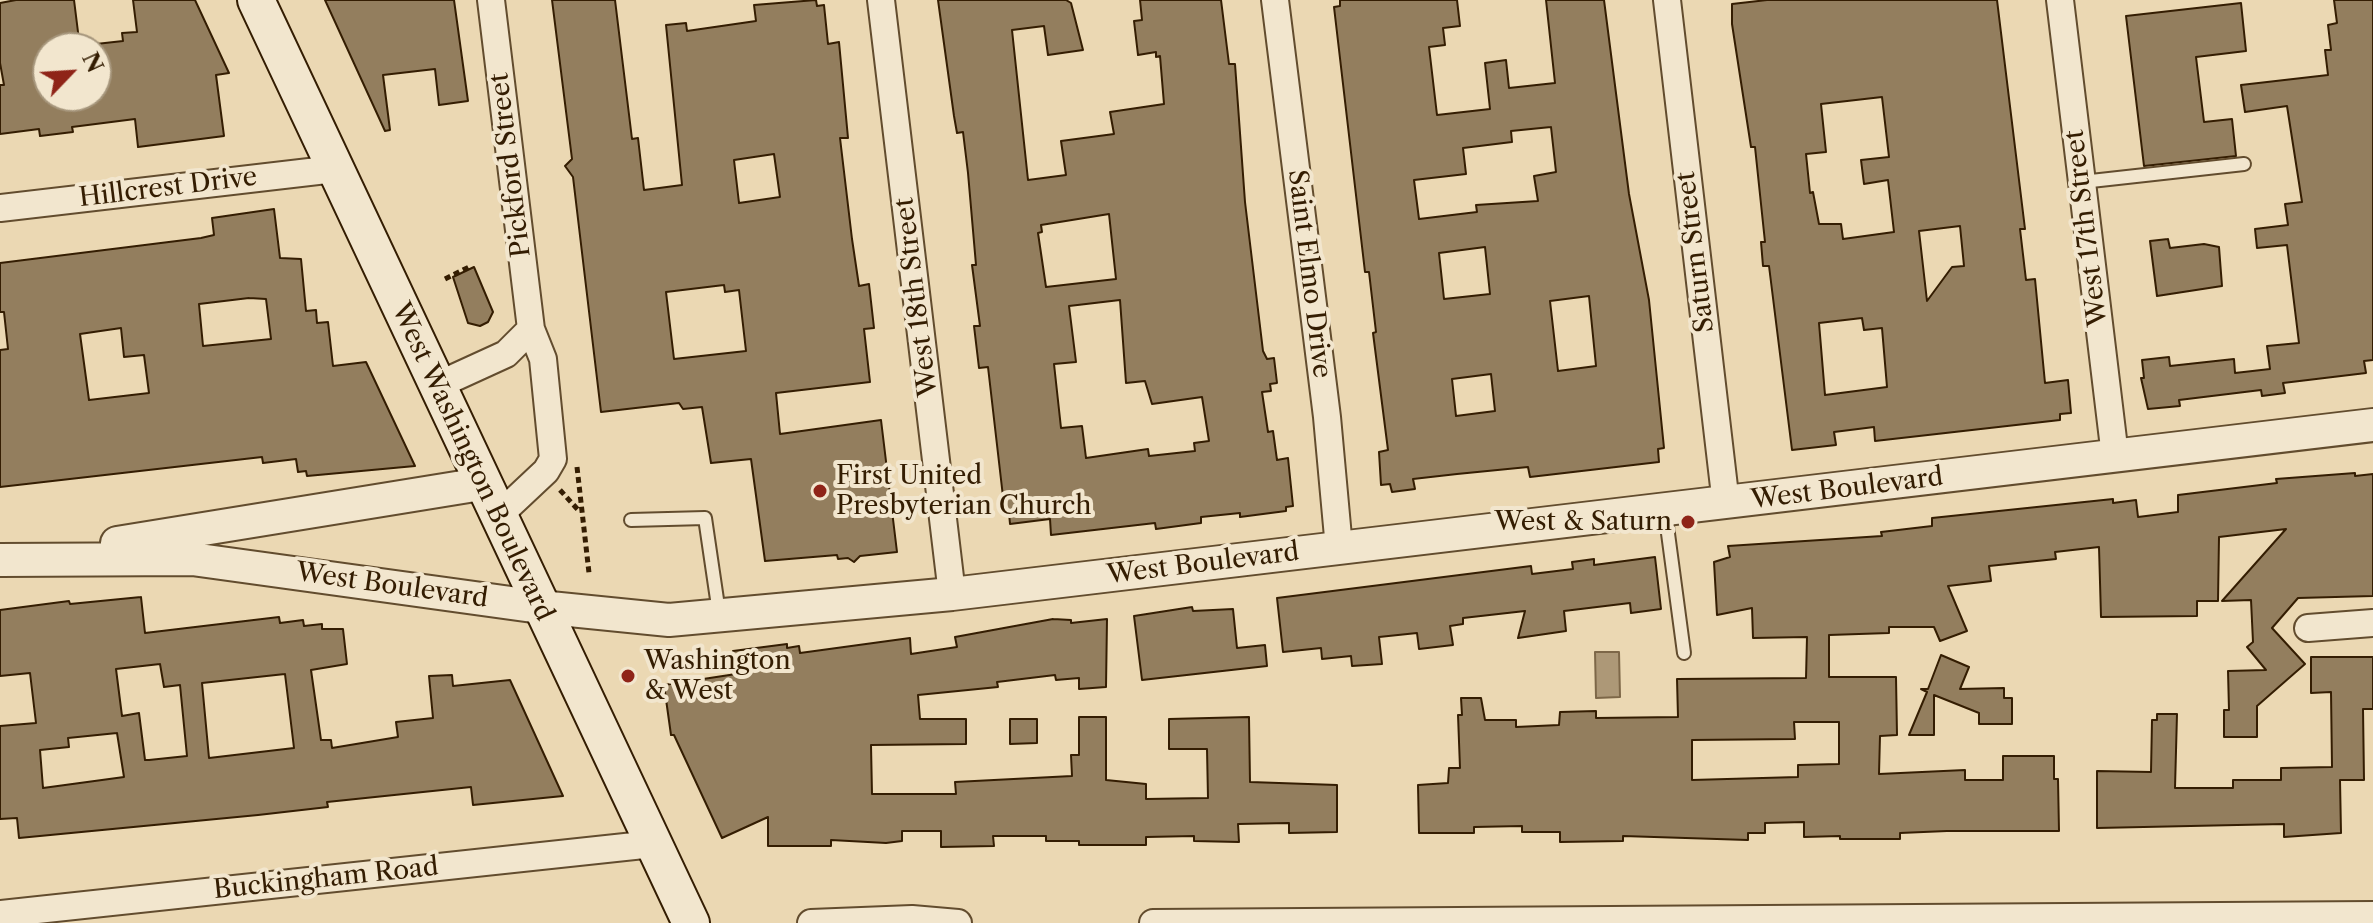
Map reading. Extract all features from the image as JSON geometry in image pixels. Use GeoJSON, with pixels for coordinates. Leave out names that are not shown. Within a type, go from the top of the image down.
{"type":"FeatureCollection","features":[{"type":"Feature","properties":{"kind":"main road","name":"West Washington Boulevard"},"geometry":{"type":"LineString","coordinates":[[256,0],[481,484],[691,923]]}},
{"type":"Feature","properties":{"kind":"street","name":"Pickford Street"},"geometry":{"type":"LineString","coordinates":[[491,0],[531,329],[543,359],[553,459],[546,471],[497,517]]}},
{"type":"Feature","properties":{"kind":"street","name":"West 18th Street"},"geometry":{"type":"LineString","coordinates":[[881,0],[952,594]]}},
{"type":"Feature","properties":{"kind":"street","name":"Saint Elmo Drive"},"geometry":{"type":"LineString","coordinates":[[1275,0],[1327,417],[1339,548]]}},
{"type":"Feature","properties":{"kind":"street","name":"Saturn Street"},"geometry":{"type":"LineString","coordinates":[[1667,0],[1726,504]]}},
{"type":"Feature","properties":{"kind":"street","name":"West 17th Street"},"geometry":{"type":"LineString","coordinates":[[2060,0],[2115,456]]}},
{"type":"Feature","properties":{"kind":"street","name":"Hillcrest Drive"},"geometry":{"type":"LineString","coordinates":[[0,208],[335,169]]}},
{"type":"Feature","properties":{"kind":"street"},"geometry":{"type":"LineString","coordinates":[[436,386],[506,354],[531,329]]}},
{"type":"Feature","properties":{"kind":"street","name":"West Boulevard"},"geometry":{"type":"LineString","coordinates":[[16,559],[192,559],[540,607],[669,620],[952,594],[2373,425]]}},
{"type":"Feature","properties":{"kind":"street","name":"West Boulevard"},"geometry":{"type":"LineString","coordinates":[[16,559],[481,484]]}},
{"type":"Feature","properties":{"kind":"street"},"geometry":{"type":"LineString","coordinates":[[2308,628],[2373,623]]}},
{"type":"Feature","properties":{"kind":"street","name":"Buckingham Road"},"geometry":{"type":"LineString","coordinates":[[0,914],[653,844]]}},
{"type":"Feature","properties":{"kind":"street"},"geometry":{"type":"LineString","coordinates":[[1153,923],[2373,915]]}},
{"type":"Feature","properties":{"kind":"street"},"geometry":{"type":"LineString","coordinates":[[811,923],[912,919],[958,923]]}},
{"type":"Feature","properties":{"kind":"lane"},"geometry":{"type":"LineString","coordinates":[[2082,182],[2244,164]]}},
{"type":"Feature","properties":{"kind":"lane"},"geometry":{"type":"LineString","coordinates":[[1665,511],[1684,653]]}},
{"type":"Feature","properties":{"kind":"lane"},"geometry":{"type":"LineString","coordinates":[[631,520],[705,518],[720,616]]}},
{"type":"Feature","properties":{"kind":"path"},"geometry":{"type":"LineString","coordinates":[[445,279],[471,266]]}},
{"type":"Feature","properties":{"kind":"path"},"geometry":{"type":"LineString","coordinates":[[576,464],[589,573]]}},
{"type":"Feature","properties":{"kind":"path"},"geometry":{"type":"LineString","coordinates":[[558,489],[569,496],[583,516]]}},
{"type":"Feature","properties":{"kind":"shaded area"},"geometry":{"type":"Polygon","coordinates":[[[1595,652],[1619,652],[1620,697],[1596,698],[1595,652]]]}},
{"type":"Feature","properties":{"kind":"building"},"geometry":{"type":"Polygon","coordinates":[[[74,0],[78,32],[32,32],[32,112],[112,112],[112,42],[123,41],[122,33],[137,32],[133,0],[195,0],[229,73],[216,75],[224,136],[138,147],[135,119],[72,127],[73,132],[40,136],[39,129],[0,134],[0,85],[4,85],[0,63],[0,3],[74,0]]]}},
{"type":"Feature","properties":{"kind":"building"},"geometry":{"type":"Polygon","coordinates":[[[325,0],[454,0],[468,101],[439,105],[435,69],[383,75],[390,130],[385,131],[325,0]]]}},
{"type":"Feature","properties":{"kind":"building"},"geometry":{"type":"Polygon","coordinates":[[[552,0],[615,0],[632,139],[638,138],[644,190],[682,185],[666,25],[686,23],[687,31],[756,21],[754,5],[816,0],[817,6],[824,5],[828,44],[839,42],[848,138],[840,138],[859,286],[869,284],[874,328],[864,329],[870,382],[776,393],[780,434],[881,420],[897,552],[860,556],[854,562],[848,558],[838,559],[837,555],[765,561],[751,459],[711,463],[702,407],[683,409],[679,403],[601,412],[573,177],[565,166],[572,159],[552,0]],[[774,154],[734,160],[739,203],[780,197],[774,154]],[[724,285],[666,292],[674,359],[746,351],[739,290],[725,292],[724,285]]]}},
{"type":"Feature","properties":{"kind":"building"},"geometry":{"type":"Polygon","coordinates":[[[938,0],[1066,0],[1071,3],[1083,50],[1048,55],[1044,26],[1012,30],[1028,180],[1066,175],[1061,141],[1114,134],[1110,112],[1164,104],[1160,56],[1156,57],[1156,52],[1138,55],[1134,21],[1142,20],[1140,0],[1221,0],[1229,64],[1235,64],[1245,202],[1263,351],[1267,359],[1274,358],[1277,383],[1270,384],[1271,391],[1262,392],[1268,432],[1273,431],[1277,460],[1288,458],[1293,506],[1286,507],[1286,511],[1240,517],[1240,513],[1201,517],[1201,523],[1156,529],[1155,523],[1051,535],[1050,519],[1010,524],[1009,513],[1005,514],[988,367],[979,368],[974,326],[980,326],[972,265],[976,265],[968,173],[963,132],[957,133],[938,0]],[[1109,214],[1041,225],[1042,232],[1038,233],[1046,287],[1116,279],[1109,214]],[[1120,300],[1069,306],[1076,362],[1054,364],[1061,428],[1082,426],[1086,458],[1148,449],[1149,456],[1195,451],[1194,443],[1209,441],[1202,397],[1152,404],[1145,381],[1126,383],[1120,300]]]}},
{"type":"Feature","properties":{"kind":"building"},"geometry":{"type":"Polygon","coordinates":[[[1340,0],[1457,0],[1460,26],[1443,28],[1445,45],[1429,47],[1437,115],[1490,109],[1485,63],[1506,60],[1509,88],[1555,83],[1546,0],[1604,0],[1629,194],[1649,300],[1664,448],[1658,449],[1659,462],[1530,477],[1528,467],[1457,474],[1413,479],[1415,489],[1392,492],[1390,484],[1381,485],[1379,452],[1388,450],[1373,333],[1376,332],[1369,272],[1365,272],[1334,7],[1340,6],[1340,0]],[[1551,127],[1511,131],[1512,142],[1463,148],[1466,174],[1414,180],[1419,219],[1477,212],[1476,205],[1538,201],[1534,176],[1556,172],[1551,127]],[[1485,247],[1439,253],[1444,299],[1490,294],[1485,247]],[[1589,296],[1550,301],[1558,371],[1596,366],[1589,296]],[[1491,374],[1452,379],[1456,416],[1495,411],[1491,374]]]}},
{"type":"Feature","properties":{"kind":"building"},"geometry":{"type":"Polygon","coordinates":[[[1767,0],[1997,0],[2025,229],[2020,229],[2026,280],[2035,279],[2045,383],[2068,380],[2071,413],[2060,414],[2060,420],[1875,441],[1874,427],[1834,432],[1836,445],[1792,450],[1769,266],[1763,266],[1761,242],[1765,242],[1755,147],[1751,147],[1732,24],[1732,4],[1767,0]],[[1882,97],[1821,104],[1826,152],[1806,154],[1810,193],[1813,192],[1819,224],[1841,224],[1843,239],[1894,232],[1888,180],[1864,184],[1861,160],[1889,157],[1882,97]],[[1960,226],[1919,231],[1927,301],[1952,267],[1964,266],[1960,226]],[[1862,318],[1819,323],[1825,395],[1887,387],[1882,328],[1864,330],[1862,318]]]}},
{"type":"Feature","properties":{"kind":"building"},"geometry":{"type":"Polygon","coordinates":[[[2334,0],[2373,0],[2373,360],[2364,361],[2366,373],[2283,383],[2285,393],[2262,396],[2261,390],[2179,400],[2180,406],[2148,409],[2141,378],[2144,378],[2142,360],[2169,357],[2170,366],[2234,359],[2235,373],[2270,369],[2267,346],[2299,343],[2287,245],[2257,248],[2255,229],[2288,225],[2285,204],[2302,202],[2287,106],[2245,112],[2241,85],[2328,75],[2325,50],[2331,50],[2328,25],[2337,23],[2334,0]]]}},
{"type":"Feature","properties":{"kind":"building"},"geometry":{"type":"Polygon","coordinates":[[[2241,3],[2246,51],[2196,57],[2204,122],[2232,119],[2236,156],[2144,166],[2126,16],[2241,3]]]}},
{"type":"Feature","properties":{"kind":"building"},"geometry":{"type":"Polygon","coordinates":[[[274,209],[280,258],[301,259],[306,311],[316,310],[317,323],[328,322],[333,366],[366,362],[415,466],[307,476],[306,471],[298,472],[296,459],[263,463],[262,457],[0,487],[0,350],[8,349],[4,312],[0,312],[0,263],[201,238],[214,235],[212,218],[274,209]],[[266,299],[199,304],[203,346],[271,339],[266,299]],[[121,328],[80,334],[89,400],[149,393],[144,355],[124,357],[121,328]]]}},
{"type":"Feature","properties":{"kind":"building"},"geometry":{"type":"Polygon","coordinates":[[[2168,239],[2170,248],[2204,244],[2219,247],[2222,286],[2157,296],[2150,241],[2168,239]]]}},
{"type":"Feature","properties":{"kind":"building"},"geometry":{"type":"Polygon","coordinates":[[[474,267],[493,312],[488,322],[480,326],[468,323],[453,277],[474,267]]]}},
{"type":"Feature","properties":{"kind":"building"},"geometry":{"type":"Polygon","coordinates":[[[2373,474],[2373,596],[2298,598],[2272,628],[2305,664],[2257,706],[2257,737],[2224,737],[2224,710],[2229,710],[2228,671],[2266,670],[2247,647],[2253,642],[2251,600],[2222,601],[2286,529],[2219,537],[2218,601],[2197,601],[2197,616],[2101,617],[2099,547],[2055,552],[2056,559],[1989,566],[1991,581],[1948,586],[1967,631],[1940,641],[1934,627],[1889,627],[1889,633],[1829,635],[1829,677],[1896,677],[1897,735],[1880,736],[1879,774],[1965,770],[1965,780],[2003,780],[2003,756],[2054,756],[2054,779],[2058,779],[2059,831],[1947,831],[1900,833],[1900,839],[1840,839],[1840,836],[1804,837],[1804,822],[1765,823],[1765,833],[1748,833],[1748,840],[1623,836],[1623,841],[1560,842],[1560,832],[1522,832],[1522,826],[1474,827],[1474,833],[1419,833],[1418,785],[1448,783],[1449,768],[1460,768],[1458,715],[1462,715],[1461,698],[1481,698],[1485,720],[1516,720],[1516,727],[1559,725],[1560,712],[1596,711],[1596,718],[1678,717],[1677,679],[1806,678],[1807,637],[1753,638],[1752,608],[1717,615],[1714,562],[1730,557],[1728,546],[1882,536],[1881,532],[1932,526],[1932,518],[2113,499],[2113,503],[2136,500],[2138,517],[2178,512],[2178,495],[2277,483],[2276,479],[2373,474]],[[1794,722],[1795,739],[1692,740],[1692,780],[1798,777],[1798,765],[1839,764],[1839,722],[1794,722]]]}},
{"type":"Feature","properties":{"kind":"building"},"geometry":{"type":"Polygon","coordinates":[[[1655,557],[1661,609],[1631,613],[1630,603],[1564,611],[1566,631],[1518,638],[1525,611],[1463,618],[1463,624],[1450,626],[1453,645],[1419,649],[1417,633],[1379,637],[1382,664],[1352,666],[1351,656],[1322,659],[1321,648],[1283,652],[1277,598],[1531,566],[1532,574],[1573,569],[1572,562],[1594,559],[1594,565],[1655,557]]]}},
{"type":"Feature","properties":{"kind":"building"},"geometry":{"type":"Polygon","coordinates":[[[141,597],[145,633],[279,617],[280,623],[303,620],[304,626],[322,624],[322,629],[343,629],[347,664],[311,670],[321,740],[331,740],[332,748],[398,737],[396,722],[433,718],[429,676],[452,675],[453,686],[510,680],[563,796],[473,805],[471,787],[327,802],[328,807],[258,815],[19,838],[17,818],[0,819],[0,726],[36,723],[30,673],[0,676],[0,610],[69,601],[70,604],[141,597]],[[160,664],[116,669],[122,716],[139,713],[145,760],[187,756],[180,685],[164,687],[160,664]],[[285,674],[202,683],[209,758],[294,748],[285,674]],[[117,733],[68,738],[69,747],[40,750],[43,788],[124,777],[117,733]]]}},
{"type":"Feature","properties":{"kind":"building"},"geometry":{"type":"Polygon","coordinates":[[[1192,607],[1193,611],[1233,609],[1237,648],[1265,645],[1267,666],[1142,680],[1134,616],[1192,607]]]}},
{"type":"Feature","properties":{"kind":"building"},"geometry":{"type":"Polygon","coordinates":[[[1053,619],[1071,620],[1071,623],[1107,619],[1106,687],[1079,689],[1079,678],[1056,680],[1055,675],[997,682],[998,687],[918,695],[920,719],[966,719],[966,744],[871,745],[872,794],[956,794],[955,782],[1072,776],[1071,755],[1079,755],[1079,717],[1106,717],[1106,780],[1146,784],[1146,799],[1208,798],[1207,749],[1169,749],[1169,719],[1249,717],[1250,782],[1337,785],[1337,832],[1289,833],[1289,823],[1238,824],[1239,842],[1194,841],[1194,836],[1146,837],[1146,845],[1079,845],[1079,841],[1046,841],[1046,836],[993,836],[994,846],[941,847],[941,831],[902,831],[902,841],[886,843],[831,840],[831,846],[768,846],[768,817],[722,838],[674,735],[671,735],[664,685],[736,674],[733,651],[787,644],[787,648],[799,646],[800,653],[910,638],[911,654],[957,647],[955,637],[1053,619]]]}},
{"type":"Feature","properties":{"kind":"building"},"geometry":{"type":"Polygon","coordinates":[[[1941,655],[1969,667],[1960,689],[2004,688],[2004,698],[2012,698],[2012,724],[1979,724],[1979,713],[1934,695],[1934,735],[1909,735],[1927,692],[1921,689],[1928,689],[1941,655]]]}},
{"type":"Feature","properties":{"kind":"building"},"geometry":{"type":"Polygon","coordinates":[[[2311,657],[2373,657],[2373,709],[2363,709],[2364,780],[2340,780],[2341,833],[2284,837],[2284,824],[2097,828],[2097,771],[2151,772],[2152,720],[2157,720],[2157,714],[2177,714],[2175,788],[2233,788],[2233,780],[2281,780],[2281,768],[2332,767],[2331,692],[2311,693],[2311,657]]]}},
{"type":"Feature","properties":{"kind":"building"},"geometry":{"type":"Polygon","coordinates":[[[1010,719],[1037,719],[1037,743],[1010,744],[1010,719]]]}},
{"type":"Feature","properties":{"kind":"place","name":"First United Presbyterian Church"},"geometry":{"type":"Point","coordinates":[820,491]}},
{"type":"Feature","properties":{"kind":"place","name":"West & Saturn"},"geometry":{"type":"Point","coordinates":[1688,522]}},
{"type":"Feature","properties":{"kind":"place","name":"Washington & West"},"geometry":{"type":"Point","coordinates":[628,676]}}]}
